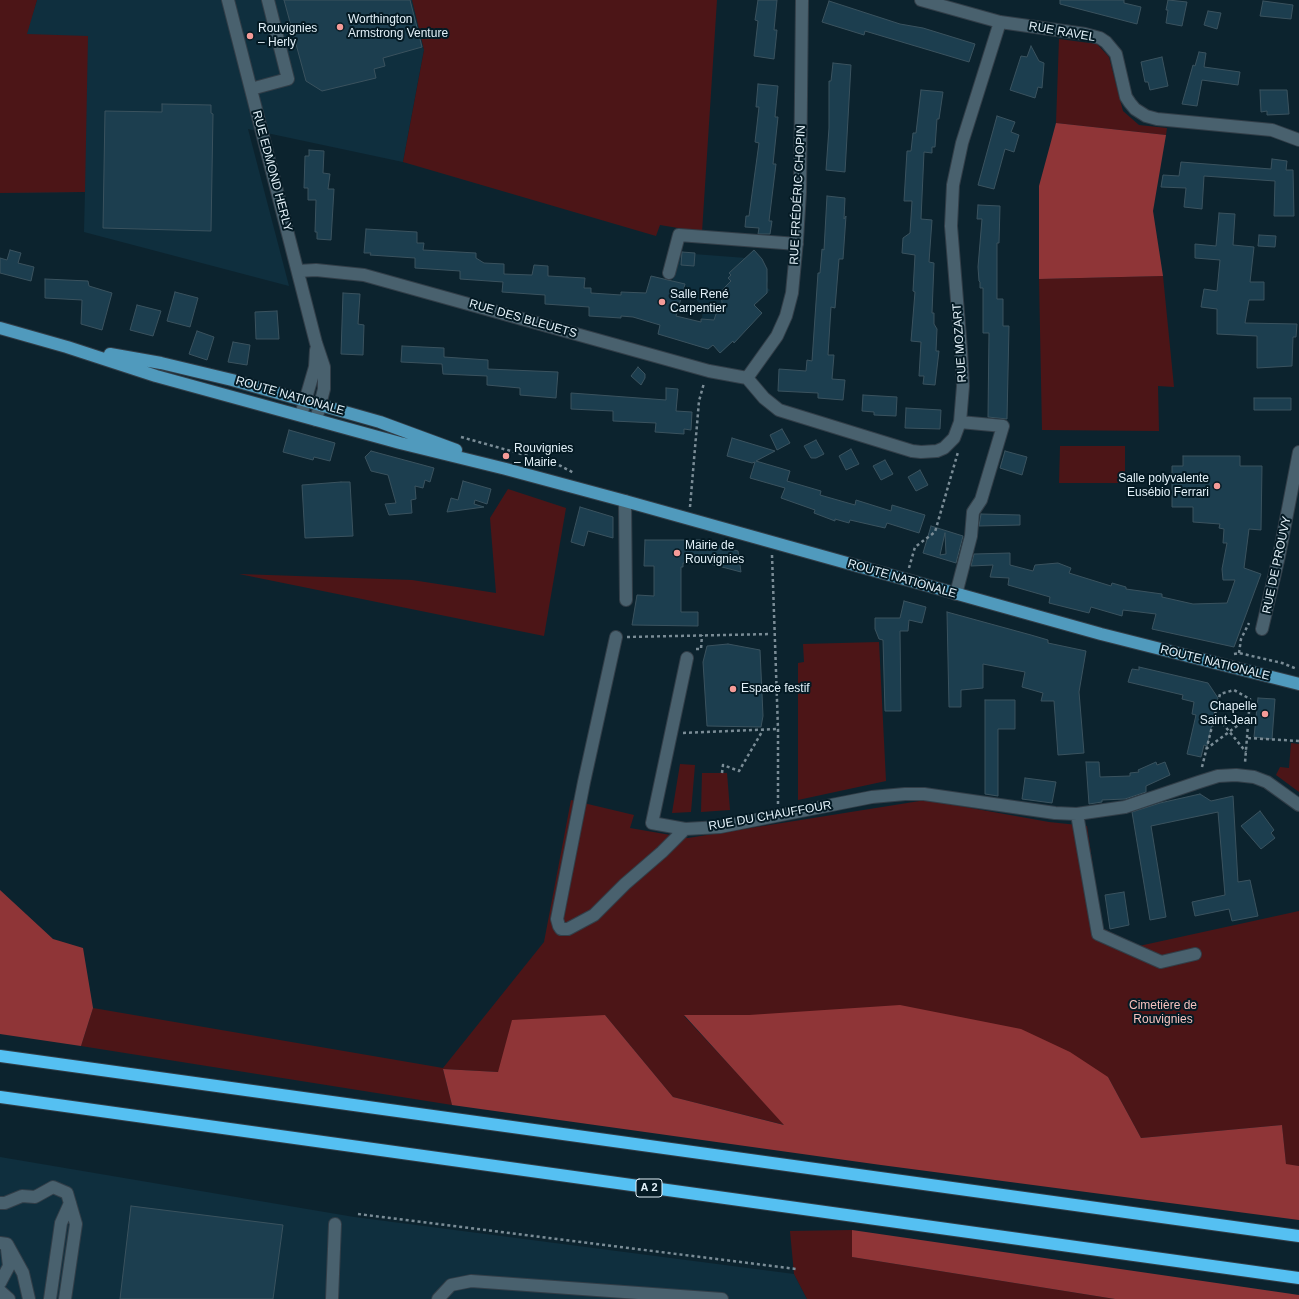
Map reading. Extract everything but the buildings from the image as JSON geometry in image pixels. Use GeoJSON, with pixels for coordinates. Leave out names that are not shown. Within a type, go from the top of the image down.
{"type":"FeatureCollection","features":[{"type":"Feature","properties":{"kind":"highway"},"geometry":{"type":"LineString","coordinates":[[0,1056],[1299,1236]]}},
{"type":"Feature","properties":{"kind":"highway","name":"A 2"},"geometry":{"type":"LineString","coordinates":[[0,1097],[1299,1278]]}},
{"type":"Feature","properties":{"kind":"main road","name":"ROUTE NATIONALE"},"geometry":{"type":"LineString","coordinates":[[0,328],[67,346],[156,376],[301,416],[625,501],[1101,634],[1299,684]]}},
{"type":"Feature","properties":{"kind":"main road","name":"ROUTE NATIONALE"},"geometry":{"type":"LineString","coordinates":[[67,346],[210,374],[386,424],[506,469]]}},
{"type":"Feature","properties":{"kind":"street","name":"RUE EDMOND HERLY"},"geometry":{"type":"LineString","coordinates":[[228,0],[316,343],[326,376],[316,420]]}},
{"type":"Feature","properties":{"kind":"street"},"geometry":{"type":"LineString","coordinates":[[251,89],[288,79],[268,0]]}},
{"type":"Feature","properties":{"kind":"street","name":"RUE FRÉDÉRIC CHOPIN"},"geometry":{"type":"LineString","coordinates":[[747,378],[773,344],[786,316],[792,292],[800,192],[802,0]]}},
{"type":"Feature","properties":{"kind":"street","name":"RUE RAVEL"},"geometry":{"type":"LineString","coordinates":[[921,0],[1000,22],[1085,34],[1100,38],[1106,42],[1116,54],[1126,97],[1135,109],[1146,116],[1157,119],[1272,130],[1299,140]]}},
{"type":"Feature","properties":{"kind":"street","name":"RUE MOZART"},"geometry":{"type":"LineString","coordinates":[[954,438],[960,422],[962,400],[962,365],[952,239],[953,191],[962,143],[1000,22]]}},
{"type":"Feature","properties":{"kind":"street"},"geometry":{"type":"LineString","coordinates":[[669,273],[679,235],[797,244]]}},
{"type":"Feature","properties":{"kind":"street","name":"RUE DES BLEUETS"},"geometry":{"type":"LineString","coordinates":[[298,271],[322,270],[364,275],[709,371],[747,378]]}},
{"type":"Feature","properties":{"kind":"street","name":"RUE EDMOND HERLY"},"geometry":{"type":"LineString","coordinates":[[301,416],[316,361],[316,343]]}},
{"type":"Feature","properties":{"kind":"street"},"geometry":{"type":"LineString","coordinates":[[747,378],[764,398],[779,410],[912,451],[937,451],[944,448],[954,438]]}},
{"type":"Feature","properties":{"kind":"street"},"geometry":{"type":"LineString","coordinates":[[956,594],[971,536],[973,512],[981,500],[1002,426],[960,422]]}},
{"type":"Feature","properties":{"kind":"street","name":"RUE DE PROUVY"},"geometry":{"type":"LineString","coordinates":[[1262,630],[1278,565],[1299,452]]}},
{"type":"Feature","properties":{"kind":"street"},"geometry":{"type":"LineString","coordinates":[[625,501],[626,600]]}},
{"type":"Feature","properties":{"kind":"street"},"geometry":{"type":"LineString","coordinates":[[616,637],[584,782],[557,919],[558,926],[561,929],[568,929],[594,915],[625,884],[662,852],[685,829]]}},
{"type":"Feature","properties":{"kind":"street"},"geometry":{"type":"LineString","coordinates":[[671,733],[687,658]]}},
{"type":"Feature","properties":{"kind":"street","name":"RUE DU CHAUFFOUR"},"geometry":{"type":"LineString","coordinates":[[671,733],[652,823],[685,829],[720,827],[872,797],[915,793],[1055,813],[1077,814],[1125,807],[1218,776],[1244,775],[1267,782],[1299,805]]}},
{"type":"Feature","properties":{"kind":"street"},"geometry":{"type":"LineString","coordinates":[[1077,814],[1098,934],[1161,962],[1195,954]]}},
{"type":"Feature","properties":{"kind":"street"},"geometry":{"type":"LineString","coordinates":[[0,1203],[5,1203],[22,1196],[35,1197],[53,1187],[67,1193],[76,1224],[65,1299]]}},
{"type":"Feature","properties":{"kind":"street"},"geometry":{"type":"LineString","coordinates":[[50,1299],[60,1223],[70,1203]]}},
{"type":"Feature","properties":{"kind":"street"},"geometry":{"type":"LineString","coordinates":[[332,1299],[335,1224]]}},
{"type":"Feature","properties":{"kind":"street"},"geometry":{"type":"LineString","coordinates":[[0,1283],[9,1266],[4,1244]]}},
{"type":"Feature","properties":{"kind":"street"},"geometry":{"type":"LineString","coordinates":[[4,1244],[23,1273],[29,1299]]}},
{"type":"Feature","properties":{"kind":"street"},"geometry":{"type":"LineString","coordinates":[[438,1299],[451,1284],[471,1281],[722,1299]]}},
{"type":"Feature","properties":{"kind":"street"},"geometry":{"type":"LineString","coordinates":[[0,1291],[9,1299]]}},
{"type":"Feature","properties":{"kind":"path"},"geometry":{"type":"LineString","coordinates":[[689,519],[699,400],[709,371]]}},
{"type":"Feature","properties":{"kind":"path"},"geometry":{"type":"LineString","coordinates":[[906,580],[915,547],[936,532],[958,454],[954,438]]}},
{"type":"Feature","properties":{"kind":"path"},"geometry":{"type":"LineString","coordinates":[[771,542],[778,729],[778,816]]}},
{"type":"Feature","properties":{"kind":"path"},"geometry":{"type":"LineString","coordinates":[[616,637],[771,634]]}},
{"type":"Feature","properties":{"kind":"path"},"geometry":{"type":"LineString","coordinates":[[1199,782],[1220,694],[1234,690],[1250,699],[1244,775]]}},
{"type":"Feature","properties":{"kind":"path"},"geometry":{"type":"LineString","coordinates":[[1215,714],[1246,752]]}},
{"type":"Feature","properties":{"kind":"path"},"geometry":{"type":"LineString","coordinates":[[1206,749],[1249,717]]}},
{"type":"Feature","properties":{"kind":"path"},"geometry":{"type":"LineString","coordinates":[[671,733],[778,729]]}},
{"type":"Feature","properties":{"kind":"path"},"geometry":{"type":"LineString","coordinates":[[722,773],[723,765],[739,771],[763,730]]}},
{"type":"Feature","properties":{"kind":"path"},"geometry":{"type":"LineString","coordinates":[[1248,738],[1299,741]]}},
{"type":"Feature","properties":{"kind":"path"},"geometry":{"type":"LineString","coordinates":[[358,1214],[796,1269]]}},
{"type":"Feature","properties":{"kind":"shaded area"},"geometry":{"type":"Polygon","coordinates":[[[37,0],[412,0],[424,50],[403,162],[248,129],[289,286],[84,232],[85,192],[0,193],[0,34],[26,34],[37,0]]]}},
{"type":"Feature","properties":{"kind":"shaded area"},"geometry":{"type":"Polygon","coordinates":[[[1056,123],[1166,135],[1153,211],[1163,276],[1039,279],[1039,186],[1056,123]]]}},
{"type":"Feature","properties":{"kind":"shaded area"},"geometry":{"type":"Polygon","coordinates":[[[754,250],[762,259],[767,269],[768,281],[766,287],[770,290],[757,303],[753,303],[762,313],[721,353],[713,345],[708,349],[691,344],[701,328],[703,308],[685,285],[672,282],[680,253],[746,258],[754,250]]]}},
{"type":"Feature","properties":{"kind":"shaded area"},"geometry":{"type":"Polygon","coordinates":[[[0,890],[53,939],[83,948],[93,1008],[81,1046],[0,1034],[0,890]]]}},
{"type":"Feature","properties":{"kind":"shaded area"},"geometry":{"type":"Polygon","coordinates":[[[900,1005],[1021,1029],[1070,1052],[1108,1077],[1141,1138],[1282,1125],[1286,1164],[1299,1166],[1299,1220],[881,1165],[452,1105],[443,1069],[498,1072],[512,1020],[605,1015],[673,1097],[784,1125],[684,1015],[749,1015],[900,1005]]]}},
{"type":"Feature","properties":{"kind":"shaded area"},"geometry":{"type":"Polygon","coordinates":[[[0,1157],[354,1217],[794,1274],[807,1299],[0,1299],[0,1157]]]}},
{"type":"Feature","properties":{"kind":"shaded area"},"geometry":{"type":"Polygon","coordinates":[[[852,1230],[1299,1295],[1299,1299],[1115,1299],[852,1257],[852,1230]]]}},
{"type":"Feature","properties":{"kind":"green space"},"geometry":{"type":"Polygon","coordinates":[[[0,0],[37,0],[27,34],[88,36],[85,192],[0,193],[0,0]]]}},
{"type":"Feature","properties":{"kind":"green space"},"geometry":{"type":"Polygon","coordinates":[[[412,0],[717,0],[702,232],[660,225],[656,236],[403,162],[424,50],[412,0]]]}},
{"type":"Feature","properties":{"kind":"green space"},"geometry":{"type":"Polygon","coordinates":[[[1059,39],[1097,44],[1109,57],[1123,111],[1139,125],[1167,128],[1166,135],[1056,123],[1059,39]]]}},
{"type":"Feature","properties":{"kind":"green space"},"geometry":{"type":"Polygon","coordinates":[[[1163,276],[1174,387],[1158,386],[1159,431],[1042,430],[1039,279],[1163,276]]]}},
{"type":"Feature","properties":{"kind":"green space"},"geometry":{"type":"Polygon","coordinates":[[[1060,446],[1125,446],[1125,483],[1059,483],[1060,446]]]}},
{"type":"Feature","properties":{"kind":"green space"},"geometry":{"type":"Polygon","coordinates":[[[508,489],[566,508],[544,636],[239,574],[412,580],[496,593],[490,518],[508,489]]]}},
{"type":"Feature","properties":{"kind":"green space"},"geometry":{"type":"Polygon","coordinates":[[[879,642],[886,781],[798,800],[798,663],[804,662],[803,644],[879,642]]]}},
{"type":"Feature","properties":{"kind":"green space"},"geometry":{"type":"Polygon","coordinates":[[[1291,743],[1299,744],[1299,792],[1276,775],[1280,767],[1289,768],[1291,743]]]}},
{"type":"Feature","properties":{"kind":"green space"},"geometry":{"type":"Polygon","coordinates":[[[680,764],[695,765],[691,812],[672,813],[680,764]]]}},
{"type":"Feature","properties":{"kind":"green space"},"geometry":{"type":"Polygon","coordinates":[[[702,773],[727,773],[730,810],[701,812],[702,773]]]}},
{"type":"Feature","properties":{"kind":"green space","name":"Cimetière de Rouvignies"},"geometry":{"type":"Polygon","coordinates":[[[571,800],[634,815],[630,828],[688,838],[926,800],[1049,822],[1087,826],[1102,928],[1139,946],[1299,911],[1299,1166],[1286,1165],[1282,1125],[1141,1138],[1108,1077],[749,1015],[684,1016],[785,1125],[673,1097],[605,1015],[498,1072],[443,1069],[452,1105],[81,1046],[93,1008],[443,1068],[544,942],[571,800]]]}},
{"type":"Feature","properties":{"kind":"green space"},"geometry":{"type":"Polygon","coordinates":[[[852,1230],[852,1257],[1115,1299],[807,1299],[794,1274],[790,1231],[852,1230]]]}},
{"type":"Feature","properties":{"kind":"place","name":"Worthington Armstrong Venture"},"geometry":{"type":"Point","coordinates":[340,27]}},
{"type":"Feature","properties":{"kind":"place","name":"Rouvignies – Herly"},"geometry":{"type":"Point","coordinates":[250,36]}},
{"type":"Feature","properties":{"kind":"place","name":"Salle René Carpentier"},"geometry":{"type":"Point","coordinates":[662,302]}},
{"type":"Feature","properties":{"kind":"place","name":"Rouvignies – Mairie"},"geometry":{"type":"Point","coordinates":[506,456]}},
{"type":"Feature","properties":{"kind":"place","name":"Salle polyvalente Eusébio Ferrari"},"geometry":{"type":"Point","coordinates":[1217,486]}},
{"type":"Feature","properties":{"kind":"place","name":"Mairie de Rouvignies"},"geometry":{"type":"Point","coordinates":[677,553]}},
{"type":"Feature","properties":{"kind":"place","name":"Espace festif"},"geometry":{"type":"Point","coordinates":[733,689]}},
{"type":"Feature","properties":{"kind":"place","name":"Chapelle Saint-Jean"},"geometry":{"type":"Point","coordinates":[1265,714]}}]}
